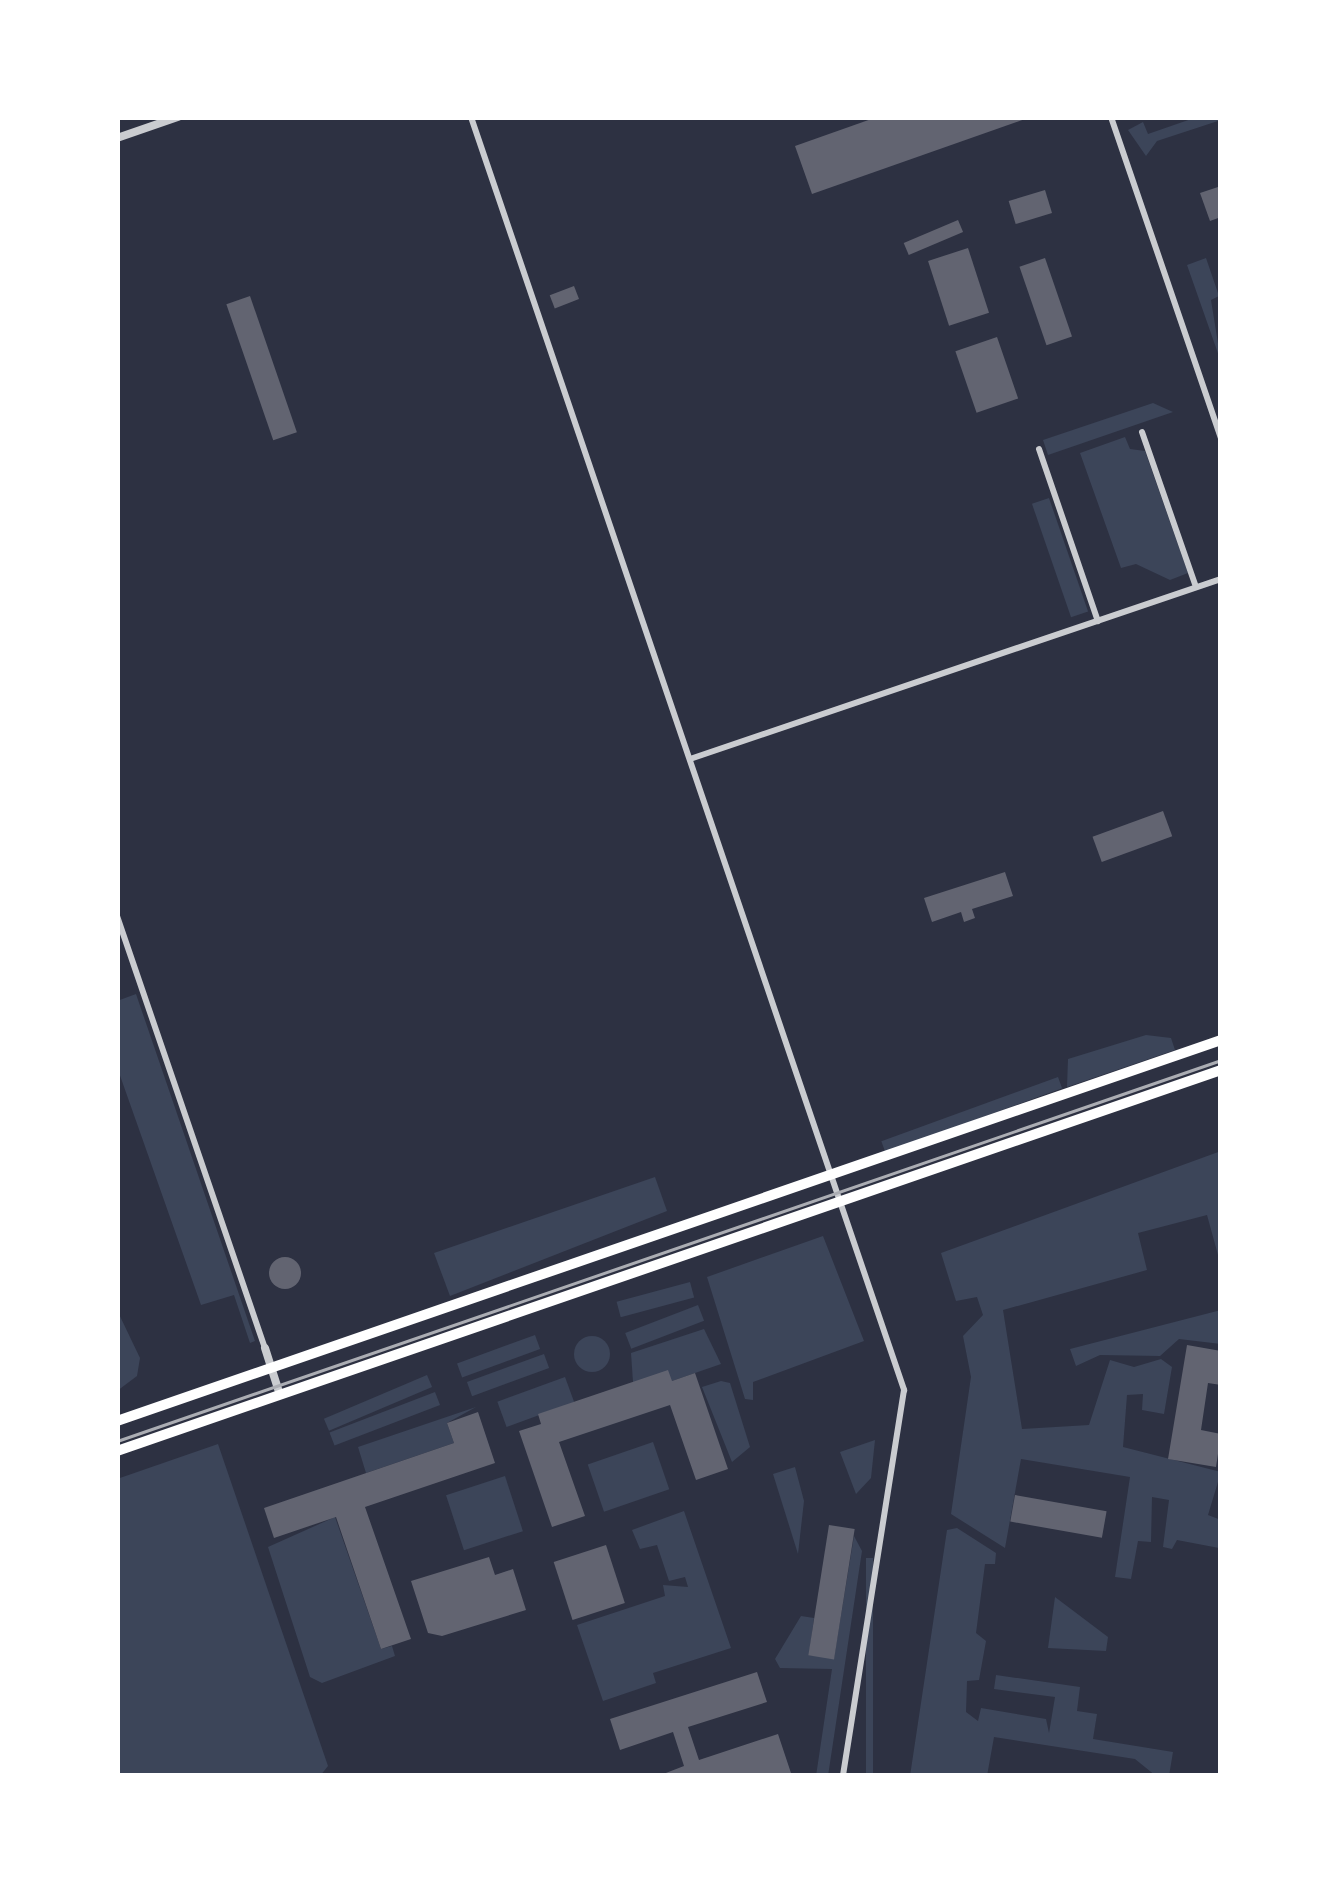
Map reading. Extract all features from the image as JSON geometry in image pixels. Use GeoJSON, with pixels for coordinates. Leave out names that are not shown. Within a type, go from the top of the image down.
{"type":"FeatureCollection","features":[{"type":"Feature","properties":{"kind":"highway"},"geometry":{"type":"LineString","coordinates":[[117,1421],[1221,1040]]}},
{"type":"Feature","properties":{"kind":"highway"},"geometry":{"type":"LineString","coordinates":[[117,1451],[1221,1070]]}},
{"type":"Feature","properties":{"kind":"street"},"geometry":{"type":"LineString","coordinates":[[117,138],[178,117]]}},
{"type":"Feature","properties":{"kind":"street"},"geometry":{"type":"LineString","coordinates":[[471,117],[904,1390],[843,1776]]}},
{"type":"Feature","properties":{"kind":"street"},"geometry":{"type":"LineString","coordinates":[[1111,117],[1221,438]]}},
{"type":"Feature","properties":{"kind":"street"},"geometry":{"type":"LineString","coordinates":[[1142,432],[1196,587]]}},
{"type":"Feature","properties":{"kind":"street"},"geometry":{"type":"LineString","coordinates":[[1039,449],[1098,621]]}},
{"type":"Feature","properties":{"kind":"street"},"geometry":{"type":"LineString","coordinates":[[689,759],[1221,579]]}},
{"type":"Feature","properties":{"kind":"street"},"geometry":{"type":"LineString","coordinates":[[117,916],[280,1395]]}},
{"type":"Feature","properties":{"kind":"shaded area"},"geometry":{"type":"Polygon","coordinates":[[[1197,117],[1221,120],[1157,141],[1146,156],[1128,130],[1143,122],[1148,134],[1197,117]]]}},
{"type":"Feature","properties":{"kind":"shaded area"},"geometry":{"type":"Polygon","coordinates":[[[1206,258],[1219,296],[1211,300],[1221,362],[1187,265],[1206,258]]]}},
{"type":"Feature","properties":{"kind":"shaded area"},"geometry":{"type":"Polygon","coordinates":[[[1153,403],[1173,412],[1048,455],[1043,440],[1153,403]]]}},
{"type":"Feature","properties":{"kind":"shaded area"},"geometry":{"type":"Polygon","coordinates":[[[1125,437],[1130,449],[1145,451],[1188,573],[1170,580],[1136,564],[1121,568],[1080,453],[1125,437]]]}},
{"type":"Feature","properties":{"kind":"shaded area"},"geometry":{"type":"Polygon","coordinates":[[[1049,498],[1088,611],[1071,617],[1032,504],[1049,498]]]}},
{"type":"Feature","properties":{"kind":"shaded area"},"geometry":{"type":"Polygon","coordinates":[[[136,994],[255,1341],[250,1343],[234,1295],[201,1305],[117,1067],[117,1001],[136,994]]]}},
{"type":"Feature","properties":{"kind":"shaded area"},"geometry":{"type":"Polygon","coordinates":[[[1146,1035],[1171,1038],[1175,1050],[1067,1087],[1068,1059],[1146,1035]]]}},
{"type":"Feature","properties":{"kind":"shaded area"},"geometry":{"type":"Polygon","coordinates":[[[1058,1077],[1062,1088],[885,1153],[881,1141],[1058,1077]]]}},
{"type":"Feature","properties":{"kind":"shaded area"},"geometry":{"type":"Polygon","coordinates":[[[1221,1151],[1221,1266],[1207,1215],[1138,1233],[1147,1270],[1003,1310],[1022,1429],[1089,1425],[1110,1360],[1134,1367],[1161,1359],[1172,1367],[1164,1414],[1142,1410],[1143,1394],[1127,1395],[1123,1447],[1221,1472],[1208,1515],[1221,1520],[1219,1548],[1177,1540],[1172,1549],[1163,1547],[1169,1500],[1152,1497],[1151,1542],[1138,1541],[1131,1579],[1115,1577],[1130,1477],[1021,1459],[1005,1548],[951,1514],[971,1377],[963,1336],[983,1315],[977,1297],[956,1301],[941,1253],[1221,1151]]]}},
{"type":"Feature","properties":{"kind":"shaded area"},"geometry":{"type":"Polygon","coordinates":[[[655,1177],[667,1211],[450,1296],[434,1253],[655,1177]]]}},
{"type":"Feature","properties":{"kind":"shaded area"},"geometry":{"type":"Polygon","coordinates":[[[823,1236],[864,1341],[753,1382],[753,1400],[745,1399],[707,1277],[823,1236]]]}},
{"type":"Feature","properties":{"kind":"shaded area"},"geometry":{"type":"Polygon","coordinates":[[[690,1282],[694,1297],[621,1317],[617,1302],[690,1282]]]}},
{"type":"Feature","properties":{"kind":"shaded area"},"geometry":{"type":"Polygon","coordinates":[[[698,1305],[704,1321],[631,1349],[625,1333],[698,1305]]]}},
{"type":"Feature","properties":{"kind":"shaded area"},"geometry":{"type":"Polygon","coordinates":[[[117,1310],[140,1358],[137,1376],[117,1391],[117,1310]]]}},
{"type":"Feature","properties":{"kind":"shaded area"},"geometry":{"type":"Polygon","coordinates":[[[1221,1310],[1221,1344],[1179,1339],[1160,1356],[1100,1355],[1076,1366],[1070,1349],[1221,1310]]]}},
{"type":"Feature","properties":{"kind":"shaded area"},"geometry":{"type":"Polygon","coordinates":[[[704,1329],[721,1364],[672,1381],[633,1382],[631,1353],[704,1329]]]}},
{"type":"Feature","properties":{"kind":"shaded area"},"geometry":{"type":"Polygon","coordinates":[[[535,1335],[540,1349],[462,1377],[457,1363],[535,1335]]]}},
{"type":"Feature","properties":{"kind":"shaded area"},"geometry":{"type":"Polygon","coordinates":[[[592,1336],[605,1341],[610,1354],[605,1367],[592,1372],[579,1367],[574,1354],[579,1341],[592,1336]]]}},
{"type":"Feature","properties":{"kind":"shaded area"},"geometry":{"type":"Polygon","coordinates":[[[544,1354],[549,1368],[472,1396],[467,1382],[544,1354]]]}},
{"type":"Feature","properties":{"kind":"shaded area"},"geometry":{"type":"Polygon","coordinates":[[[427,1375],[432,1387],[329,1431],[324,1419],[427,1375]]]}},
{"type":"Feature","properties":{"kind":"shaded area"},"geometry":{"type":"Polygon","coordinates":[[[565,1377],[574,1402],[507,1427],[497,1402],[565,1377]]]}},
{"type":"Feature","properties":{"kind":"shaded area"},"geometry":{"type":"Polygon","coordinates":[[[730,1383],[750,1447],[732,1462],[702,1387],[730,1383]]]}},
{"type":"Feature","properties":{"kind":"shaded area"},"geometry":{"type":"Polygon","coordinates":[[[435,1392],[440,1405],[335,1446],[330,1432],[435,1392]]]}},
{"type":"Feature","properties":{"kind":"shaded area"},"geometry":{"type":"Polygon","coordinates":[[[476,1407],[447,1423],[454,1443],[366,1473],[358,1447],[476,1407]]]}},
{"type":"Feature","properties":{"kind":"shaded area"},"geometry":{"type":"Polygon","coordinates":[[[875,1440],[871,1478],[856,1494],[840,1452],[875,1440]]]}},
{"type":"Feature","properties":{"kind":"shaded area"},"geometry":{"type":"Polygon","coordinates":[[[653,1442],[669,1489],[604,1512],[588,1464],[653,1442]]]}},
{"type":"Feature","properties":{"kind":"shaded area"},"geometry":{"type":"Polygon","coordinates":[[[218,1444],[328,1766],[320,1776],[120,1776],[117,1768],[117,1479],[218,1444]]]}},
{"type":"Feature","properties":{"kind":"shaded area"},"geometry":{"type":"Polygon","coordinates":[[[795,1467],[804,1501],[798,1554],[773,1474],[795,1467]]]}},
{"type":"Feature","properties":{"kind":"shaded area"},"geometry":{"type":"Polygon","coordinates":[[[505,1476],[523,1531],[464,1550],[446,1495],[505,1476]]]}},
{"type":"Feature","properties":{"kind":"shaded area"},"geometry":{"type":"Polygon","coordinates":[[[684,1511],[731,1648],[653,1673],[656,1683],[603,1701],[577,1625],[665,1596],[663,1585],[688,1587],[685,1577],[669,1581],[657,1545],[640,1549],[632,1530],[684,1511]]]}},
{"type":"Feature","properties":{"kind":"shaded area"},"geometry":{"type":"Polygon","coordinates":[[[335,1517],[381,1649],[392,1646],[395,1656],[322,1683],[310,1677],[268,1547],[335,1517]]]}},
{"type":"Feature","properties":{"kind":"shaded area"},"geometry":{"type":"Polygon","coordinates":[[[957,1528],[996,1553],[995,1564],[985,1564],[976,1633],[986,1641],[979,1680],[967,1681],[966,1712],[978,1721],[981,1708],[1046,1719],[1049,1733],[1055,1697],[994,1689],[996,1675],[1080,1687],[1077,1711],[1097,1714],[1093,1739],[1173,1752],[1169,1776],[1156,1776],[1135,1759],[994,1737],[987,1776],[910,1776],[947,1530],[957,1528]]]}},
{"type":"Feature","properties":{"kind":"shaded area"},"geometry":{"type":"Polygon","coordinates":[[[854,1536],[862,1551],[828,1776],[816,1776],[832,1669],[780,1668],[775,1659],[801,1616],[814,1618],[809,1655],[834,1658],[854,1536]]]}},
{"type":"Feature","properties":{"kind":"shaded area"},"geometry":{"type":"Polygon","coordinates":[[[866,1558],[873,1558],[873,1776],[866,1776],[866,1558]]]}},
{"type":"Feature","properties":{"kind":"shaded area"},"geometry":{"type":"Polygon","coordinates":[[[1055,1597],[1108,1637],[1106,1651],[1048,1648],[1055,1597]]]}},
{"type":"Feature","properties":{"kind":"building"},"geometry":{"type":"Polygon","coordinates":[[[877,117],[1028,118],[812,194],[795,146],[877,117]]]}},
{"type":"Feature","properties":{"kind":"building"},"geometry":{"type":"Polygon","coordinates":[[[1221,186],[1221,217],[1210,221],[1200,193],[1221,186]]]}},
{"type":"Feature","properties":{"kind":"building"},"geometry":{"type":"Polygon","coordinates":[[[1045,190],[1052,213],[1016,224],[1009,201],[1045,190]]]}},
{"type":"Feature","properties":{"kind":"building"},"geometry":{"type":"Polygon","coordinates":[[[958,220],[963,232],[909,255],[904,243],[958,220]]]}},
{"type":"Feature","properties":{"kind":"building"},"geometry":{"type":"Polygon","coordinates":[[[968,248],[989,313],[949,326],[928,261],[968,248]]]}},
{"type":"Feature","properties":{"kind":"building"},"geometry":{"type":"Polygon","coordinates":[[[1045,258],[1072,336],[1046,345],[1019,267],[1045,258]]]}},
{"type":"Feature","properties":{"kind":"building"},"geometry":{"type":"Polygon","coordinates":[[[574,286],[579,299],[555,308],[550,295],[574,286]]]}},
{"type":"Feature","properties":{"kind":"building"},"geometry":{"type":"Polygon","coordinates":[[[250,296],[297,432],[273,440],[226,304],[250,296]]]}},
{"type":"Feature","properties":{"kind":"building"},"geometry":{"type":"Polygon","coordinates":[[[997,337],[1018,398],[977,413],[955,351],[997,337]]]}},
{"type":"Feature","properties":{"kind":"building"},"geometry":{"type":"Polygon","coordinates":[[[1163,811],[1172,836],[1102,862],[1093,837],[1163,811]]]}},
{"type":"Feature","properties":{"kind":"building"},"geometry":{"type":"Polygon","coordinates":[[[1005,872],[1013,896],[972,909],[975,918],[964,922],[961,912],[932,922],[924,898],[1005,872]]]}},
{"type":"Feature","properties":{"kind":"building"},"geometry":{"type":"Polygon","coordinates":[[[285,1257],[296,1262],[301,1273],[296,1284],[285,1289],[274,1284],[269,1273],[274,1262],[285,1257]]]}},
{"type":"Feature","properties":{"kind":"building"},"geometry":{"type":"Polygon","coordinates":[[[1187,1345],[1221,1351],[1221,1385],[1208,1383],[1201,1430],[1221,1434],[1216,1467],[1168,1459],[1187,1345]]]}},
{"type":"Feature","properties":{"kind":"building"},"geometry":{"type":"Polygon","coordinates":[[[668,1370],[672,1381],[695,1373],[728,1469],[696,1480],[670,1405],[559,1442],[585,1516],[552,1527],[519,1431],[541,1424],[538,1414],[668,1370]]]}},
{"type":"Feature","properties":{"kind":"building"},"geometry":{"type":"Polygon","coordinates":[[[478,1412],[495,1463],[365,1507],[411,1639],[381,1649],[336,1517],[274,1538],[264,1508],[454,1443],[447,1423],[478,1412]]]}},
{"type":"Feature","properties":{"kind":"building"},"geometry":{"type":"Polygon","coordinates":[[[1015,1495],[1107,1511],[1102,1538],[1010,1522],[1015,1495]]]}},
{"type":"Feature","properties":{"kind":"building"},"geometry":{"type":"Polygon","coordinates":[[[829,1525],[855,1529],[834,1659],[808,1655],[829,1525]]]}},
{"type":"Feature","properties":{"kind":"building"},"geometry":{"type":"Polygon","coordinates":[[[606,1545],[625,1603],[573,1620],[554,1562],[606,1545]]]}},
{"type":"Feature","properties":{"kind":"building"},"geometry":{"type":"Polygon","coordinates":[[[489,1557],[495,1575],[513,1569],[526,1610],[442,1636],[428,1633],[411,1581],[489,1557]]]}},
{"type":"Feature","properties":{"kind":"building"},"geometry":{"type":"Polygon","coordinates":[[[757,1672],[767,1702],[688,1727],[699,1760],[778,1734],[792,1776],[658,1776],[684,1766],[673,1732],[620,1750],[610,1719],[757,1672]]]}},
{"type":"Feature","properties":{"kind":"tram line"},"geometry":{"type":"LineString","coordinates":[[117,1441],[1221,1060]]}}]}
